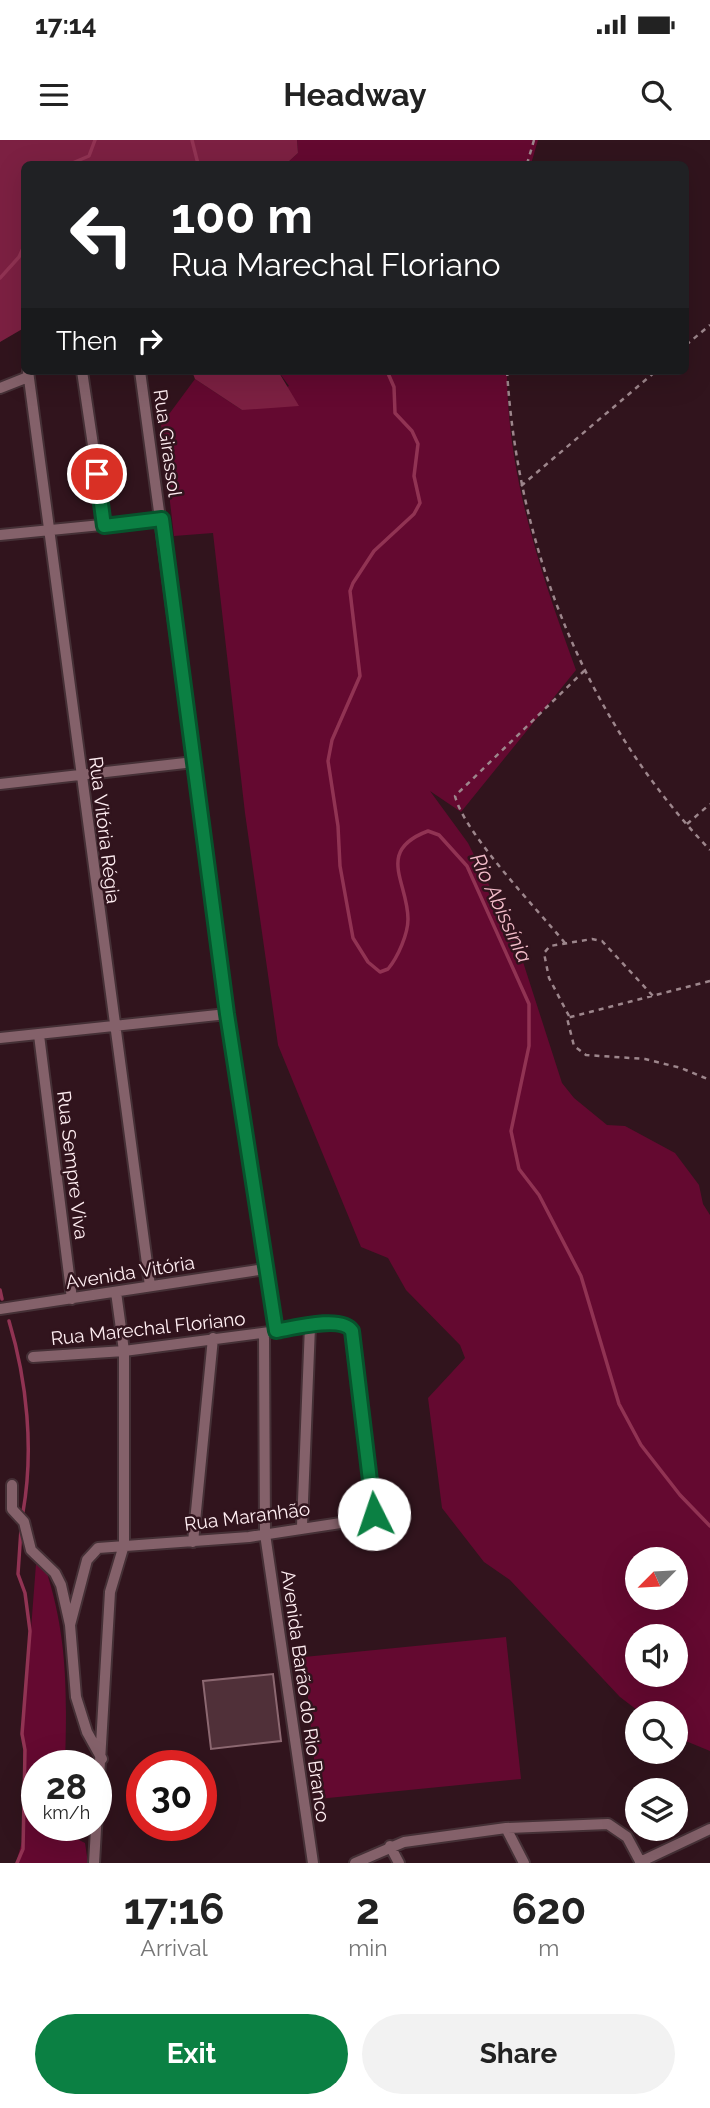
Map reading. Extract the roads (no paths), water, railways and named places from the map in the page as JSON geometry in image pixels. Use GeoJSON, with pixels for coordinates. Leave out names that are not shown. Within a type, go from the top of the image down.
{"type":"FeatureCollection","features":[{"type":"Feature","properties":{"kind":"street"},"geometry":{"type":"LineString","coordinates":[[0,388],[26,375]]}},
{"type":"Feature","properties":{"kind":"street","name":"Rua Vitória Régia"},"geometry":{"type":"LineString","coordinates":[[28,375],[51,531],[80,777],[149,1286]]}},
{"type":"Feature","properties":{"kind":"street"},"geometry":{"type":"LineString","coordinates":[[83,375],[104,526]]}},
{"type":"Feature","properties":{"kind":"street","name":"Rua Girassol"},"geometry":{"type":"LineString","coordinates":[[142,375],[227,1014],[265,1269],[270,1332]]}},
{"type":"Feature","properties":{"kind":"street"},"geometry":{"type":"LineString","coordinates":[[0,535],[162,519]]}},
{"type":"Feature","properties":{"kind":"street"},"geometry":{"type":"LineString","coordinates":[[0,784],[194,762]]}},
{"type":"Feature","properties":{"kind":"street"},"geometry":{"type":"LineString","coordinates":[[0,1038],[227,1014]]}},
{"type":"Feature","properties":{"kind":"street","name":"Rua Sempre Viva"},"geometry":{"type":"LineString","coordinates":[[39,1035],[72,1299]]}},
{"type":"Feature","properties":{"kind":"street","name":"Avenida Vitória"},"geometry":{"type":"LineString","coordinates":[[0,1309],[265,1269]]}},
{"type":"Feature","properties":{"kind":"street"},"geometry":{"type":"LineString","coordinates":[[102,1750],[110,1592],[124,1545],[124,1350],[116,1292]]}},
{"type":"Feature","properties":{"kind":"street","name":"Rua Marechal Floriano"},"geometry":{"type":"LineString","coordinates":[[33,1357],[124,1350],[338,1323],[349,1326],[374,1514]]}},
{"type":"Feature","properties":{"kind":"street"},"geometry":{"type":"LineString","coordinates":[[302,1526],[310,1326]]}},
{"type":"Feature","properties":{"kind":"street","name":"Avenida Barão do Rio Branco"},"geometry":{"type":"LineString","coordinates":[[270,1332],[265,1534],[313,1863]]}},
{"type":"Feature","properties":{"kind":"street"},"geometry":{"type":"LineString","coordinates":[[193,1542],[213,1338]]}},
{"type":"Feature","properties":{"kind":"street"},"geometry":{"type":"LineString","coordinates":[[12,1485],[12,1509],[24,1522],[31,1550],[55,1573],[61,1585],[70,1625],[76,1697],[87,1732],[97,1750]]}},
{"type":"Feature","properties":{"kind":"street","name":"Rua Maranhão"},"geometry":{"type":"LineString","coordinates":[[70,1625],[91,1553],[108,1545],[193,1542],[265,1534],[302,1526],[367,1519],[374,1514]]}},
{"type":"Feature","properties":{"kind":"street"},"geometry":{"type":"LineString","coordinates":[[355,1863],[390,1846],[506,1828],[608,1824],[627,1837],[641,1863],[710,1829]]}},
{"type":"Feature","properties":{"kind":"street"},"geometry":{"type":"LineString","coordinates":[[506,1828],[524,1863]]}},
{"type":"Feature","properties":{"kind":"street"},"geometry":{"type":"LineString","coordinates":[[94,1863],[96,1841]]}},
{"type":"Feature","properties":{"kind":"street"},"geometry":{"type":"LineString","coordinates":[[390,1846],[399,1863]]}},
{"type":"Feature","properties":{"kind":"waterway"},"geometry":{"type":"LineString","coordinates":[[77,161],[89,156],[95,140]]}},
{"type":"Feature","properties":{"kind":"waterway","name":"Rio Abissínia"},"geometry":{"type":"LineString","coordinates":[[192,140],[197,161]]}},
{"type":"Feature","properties":{"kind":"waterway"},"geometry":{"type":"LineString","coordinates":[[0,278],[21,253]]}},
{"type":"Feature","properties":{"kind":"waterway","name":"Rio Abissínia"},"geometry":{"type":"LineString","coordinates":[[389,375],[394,387],[395,413],[412,431],[418,444],[414,476],[420,503],[414,514],[374,551],[350,591],[360,676],[332,740],[328,761],[338,826],[340,866],[353,938],[368,962],[380,972],[388,969],[402,945],[408,925],[398,858],[412,839],[428,831],[439,835],[467,866],[529,1004],[529,1046],[511,1131],[519,1169],[539,1195],[581,1276],[619,1404],[641,1445],[680,1495],[710,1526]]}},
{"type":"Feature","properties":{"kind":"waterway"},"geometry":{"type":"LineString","coordinates":[[0,1290],[2,1299]]}},
{"type":"Feature","properties":{"kind":"waterway"},"geometry":{"type":"LineString","coordinates":[[9,1321],[20,1367],[27,1416],[28,1464],[23,1512]]}},
{"type":"Feature","properties":{"kind":"waterway"},"geometry":{"type":"LineString","coordinates":[[17,1863],[23,1849],[25,1750],[22,1734],[30,1631],[25,1593],[18,1574],[21,1529]]}}]}
